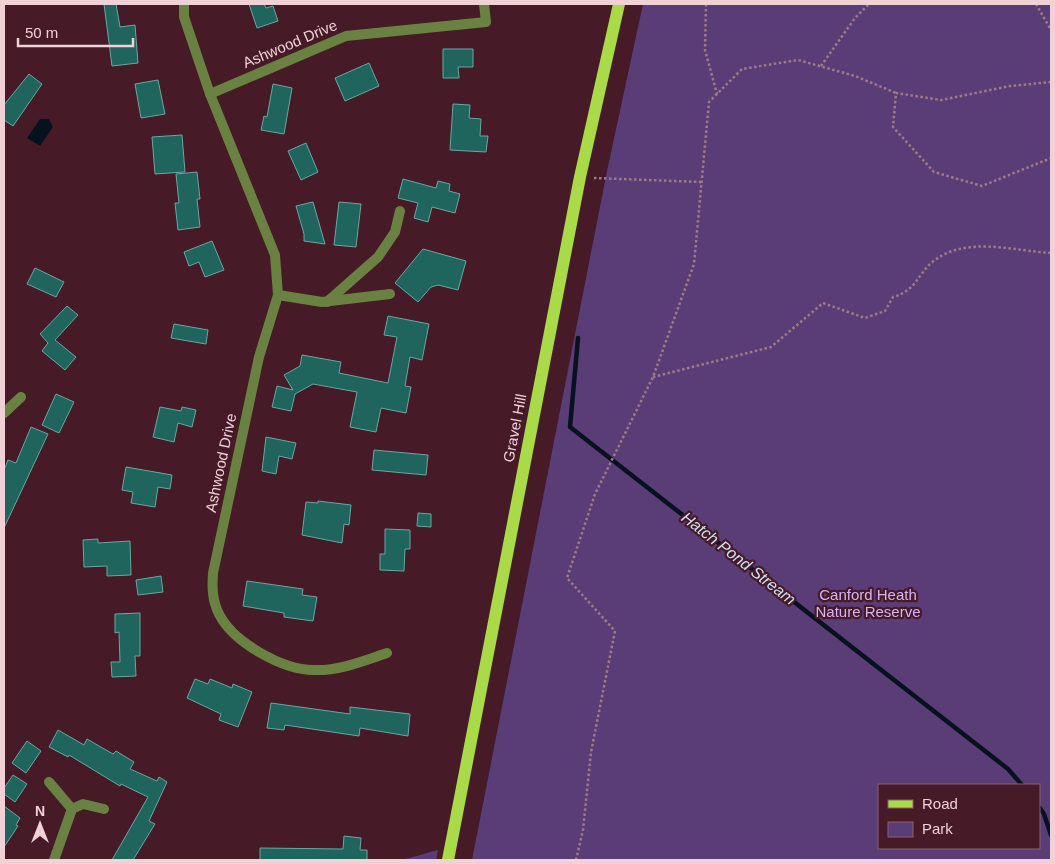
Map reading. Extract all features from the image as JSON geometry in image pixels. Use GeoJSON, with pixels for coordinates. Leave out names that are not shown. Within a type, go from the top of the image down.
{"type":"FeatureCollection","features":[{"type":"Feature","properties":{"kind":"main road","name":"Gravel Hill"},"geometry":{"type":"LineString","coordinates":[[448,860],[580,177],[619,4]]}},
{"type":"Feature","properties":{"kind":"street","name":"Ashwood Drive"},"geometry":{"type":"LineString","coordinates":[[184,4],[184,17],[210,94],[275,255],[278,295],[259,357],[217,550],[212,592],[218,613],[232,632],[254,649],[284,664],[312,670],[349,666],[387,653]]}},
{"type":"Feature","properties":{"kind":"street","name":"Ashwood Drive"},"geometry":{"type":"LineString","coordinates":[[210,94],[346,36],[486,22],[484,4]]}},
{"type":"Feature","properties":{"kind":"street"},"geometry":{"type":"LineString","coordinates":[[327,302],[378,257],[395,232],[400,211]]}},
{"type":"Feature","properties":{"kind":"street"},"geometry":{"type":"LineString","coordinates":[[278,295],[327,302],[390,294]]}},
{"type":"Feature","properties":{"kind":"street"},"geometry":{"type":"LineString","coordinates":[[4,413],[21,397]]}},
{"type":"Feature","properties":{"kind":"street"},"geometry":{"type":"LineString","coordinates":[[49,782],[72,809]]}},
{"type":"Feature","properties":{"kind":"street"},"geometry":{"type":"LineString","coordinates":[[54,860],[72,809],[83,804],[104,809]]}},
{"type":"Feature","properties":{"kind":"path"},"geometry":{"type":"LineString","coordinates":[[706,4],[705,50],[717,94]]}},
{"type":"Feature","properties":{"kind":"path"},"geometry":{"type":"LineString","coordinates":[[821,66],[855,18],[869,4]]}},
{"type":"Feature","properties":{"kind":"path"},"geometry":{"type":"LineString","coordinates":[[1036,4],[1051,30]]}},
{"type":"Feature","properties":{"kind":"path"},"geometry":{"type":"LineString","coordinates":[[576,860],[583,830],[591,752],[614,631],[567,578],[595,494],[653,377],[694,264],[709,102],[742,69],[798,60],[855,76],[896,93],[941,100],[1010,86],[1051,82]]}},
{"type":"Feature","properties":{"kind":"path"},"geometry":{"type":"LineString","coordinates":[[896,93],[893,127],[918,157],[934,172],[982,186],[1051,158]]}},
{"type":"Feature","properties":{"kind":"path"},"geometry":{"type":"LineString","coordinates":[[580,177],[701,182]]}},
{"type":"Feature","properties":{"kind":"path"},"geometry":{"type":"LineString","coordinates":[[653,377],[771,348],[823,303],[865,318],[885,311],[893,297],[905,294],[934,260],[959,248],[985,247],[1051,253]]}},
{"type":"Feature","properties":{"kind":"green space","name":"Canford Heath Nature Reserve"},"geometry":{"type":"Polygon","coordinates":[[[643,4],[1051,4],[1051,860],[472,860],[607,171],[643,4]]]}},
{"type":"Feature","properties":{"kind":"green space"},"geometry":{"type":"Polygon","coordinates":[[[438,850],[436,860],[402,860],[438,850]]]}},
{"type":"Feature","properties":{"kind":"water"},"geometry":{"type":"Polygon","coordinates":[[[40,119],[49,119],[53,127],[40,146],[27,138],[40,119]]]}},
{"type":"Feature","properties":{"kind":"building"},"geometry":{"type":"Polygon","coordinates":[[[104,4],[116,4],[120,27],[135,25],[138,63],[112,66],[104,4]]]}},
{"type":"Feature","properties":{"kind":"building"},"geometry":{"type":"Polygon","coordinates":[[[249,4],[264,4],[266,8],[273,6],[278,21],[257,28],[249,4]]]}},
{"type":"Feature","properties":{"kind":"building"},"geometry":{"type":"Polygon","coordinates":[[[443,49],[473,49],[473,67],[458,67],[459,78],[443,78],[443,49]]]}},
{"type":"Feature","properties":{"kind":"building"},"geometry":{"type":"Polygon","coordinates":[[[369,63],[379,86],[345,101],[335,78],[369,63]]]}},
{"type":"Feature","properties":{"kind":"building"},"geometry":{"type":"Polygon","coordinates":[[[29,74],[42,84],[13,126],[4,120],[4,105],[29,74]]]}},
{"type":"Feature","properties":{"kind":"building"},"geometry":{"type":"Polygon","coordinates":[[[158,80],[165,114],[141,118],[135,84],[158,80]]]}},
{"type":"Feature","properties":{"kind":"building"},"geometry":{"type":"Polygon","coordinates":[[[273,84],[292,88],[284,134],[261,130],[264,116],[267,117],[273,84]]]}},
{"type":"Feature","properties":{"kind":"building"},"geometry":{"type":"Polygon","coordinates":[[[453,104],[470,105],[469,118],[481,119],[480,136],[488,136],[486,152],[450,150],[453,104]]]}},
{"type":"Feature","properties":{"kind":"building"},"geometry":{"type":"Polygon","coordinates":[[[182,135],[185,172],[155,174],[152,137],[182,135]]]}},
{"type":"Feature","properties":{"kind":"building"},"geometry":{"type":"Polygon","coordinates":[[[306,143],[318,172],[301,180],[288,151],[306,143]]]}},
{"type":"Feature","properties":{"kind":"building"},"geometry":{"type":"Polygon","coordinates":[[[197,172],[200,199],[197,199],[200,227],[178,230],[175,203],[179,203],[176,174],[197,172]]]}},
{"type":"Feature","properties":{"kind":"building"},"geometry":{"type":"Polygon","coordinates":[[[403,179],[436,188],[438,181],[450,184],[449,191],[460,194],[455,213],[432,207],[428,222],[414,218],[418,203],[398,198],[403,179]]]}},
{"type":"Feature","properties":{"kind":"building"},"geometry":{"type":"Polygon","coordinates":[[[313,202],[325,244],[304,241],[304,234],[296,206],[313,202]]]}},
{"type":"Feature","properties":{"kind":"building"},"geometry":{"type":"Polygon","coordinates":[[[339,202],[361,204],[356,247],[334,245],[339,202]]]}},
{"type":"Feature","properties":{"kind":"building"},"geometry":{"type":"Polygon","coordinates":[[[212,241],[224,270],[205,277],[199,262],[189,266],[184,252],[212,241]]]}},
{"type":"Feature","properties":{"kind":"building"},"geometry":{"type":"Polygon","coordinates":[[[423,249],[466,261],[458,290],[438,285],[431,287],[418,302],[395,283],[423,249]]]}},
{"type":"Feature","properties":{"kind":"building"},"geometry":{"type":"Polygon","coordinates":[[[35,268],[64,282],[56,297],[27,284],[35,268]]]}},
{"type":"Feature","properties":{"kind":"building"},"geometry":{"type":"Polygon","coordinates":[[[67,306],[78,315],[55,340],[76,357],[65,370],[42,351],[48,343],[40,334],[67,306]]]}},
{"type":"Feature","properties":{"kind":"building"},"geometry":{"type":"Polygon","coordinates":[[[388,316],[429,324],[422,360],[410,357],[405,386],[411,387],[406,413],[381,408],[376,432],[350,427],[357,392],[313,384],[295,394],[291,411],[272,407],[277,386],[293,390],[284,375],[300,366],[302,355],[341,362],[339,373],[388,383],[397,337],[384,335],[388,316]]]}},
{"type":"Feature","properties":{"kind":"building"},"geometry":{"type":"Polygon","coordinates":[[[174,324],[208,330],[206,344],[171,338],[174,324]]]}},
{"type":"Feature","properties":{"kind":"building"},"geometry":{"type":"Polygon","coordinates":[[[56,394],[74,402],[59,433],[42,425],[56,394]]]}},
{"type":"Feature","properties":{"kind":"building"},"geometry":{"type":"Polygon","coordinates":[[[160,407],[181,411],[182,407],[196,410],[192,427],[178,423],[174,442],[153,437],[160,407]]]}},
{"type":"Feature","properties":{"kind":"building"},"geometry":{"type":"Polygon","coordinates":[[[31,427],[48,434],[4,528],[4,470],[8,460],[16,463],[31,427]]]}},
{"type":"Feature","properties":{"kind":"building"},"geometry":{"type":"Polygon","coordinates":[[[266,437],[296,443],[292,459],[279,456],[276,474],[262,471],[266,437]]]}},
{"type":"Feature","properties":{"kind":"building"},"geometry":{"type":"Polygon","coordinates":[[[374,450],[428,455],[426,475],[372,470],[374,450]]]}},
{"type":"Feature","properties":{"kind":"building"},"geometry":{"type":"Polygon","coordinates":[[[126,467],[172,475],[170,489],[158,487],[155,507],[131,503],[133,492],[122,490],[126,467]]]}},
{"type":"Feature","properties":{"kind":"building"},"geometry":{"type":"Polygon","coordinates":[[[318,501],[351,505],[349,525],[344,524],[342,543],[302,535],[306,502],[318,503],[318,501]]]}},
{"type":"Feature","properties":{"kind":"building"},"geometry":{"type":"Polygon","coordinates":[[[418,513],[431,514],[431,527],[417,526],[418,513]]]}},
{"type":"Feature","properties":{"kind":"building"},"geometry":{"type":"Polygon","coordinates":[[[385,529],[410,530],[410,549],[405,549],[404,571],[380,570],[380,554],[385,554],[385,529]]]}},
{"type":"Feature","properties":{"kind":"building"},"geometry":{"type":"Polygon","coordinates":[[[98,539],[98,543],[130,541],[131,575],[107,576],[107,566],[84,567],[83,540],[98,539]]]}},
{"type":"Feature","properties":{"kind":"building"},"geometry":{"type":"Polygon","coordinates":[[[161,576],[163,592],[138,595],[136,580],[161,576]]]}},
{"type":"Feature","properties":{"kind":"building"},"geometry":{"type":"Polygon","coordinates":[[[247,581],[303,589],[302,595],[317,597],[313,621],[284,617],[284,613],[243,606],[247,581]]]}},
{"type":"Feature","properties":{"kind":"building"},"geometry":{"type":"Polygon","coordinates":[[[140,613],[140,656],[135,656],[136,676],[112,677],[111,662],[120,662],[119,632],[115,633],[115,614],[140,613]]]}},
{"type":"Feature","properties":{"kind":"building"},"geometry":{"type":"Polygon","coordinates":[[[195,679],[208,684],[210,679],[232,688],[233,684],[252,692],[238,727],[219,720],[221,714],[187,698],[195,679]]]}},
{"type":"Feature","properties":{"kind":"building"},"geometry":{"type":"Polygon","coordinates":[[[271,703],[350,714],[350,707],[410,714],[408,736],[360,728],[359,736],[285,725],[284,730],[267,728],[271,703]]]}},
{"type":"Feature","properties":{"kind":"building"},"geometry":{"type":"Polygon","coordinates":[[[58,730],[84,745],[87,739],[113,754],[116,751],[134,762],[130,769],[157,781],[159,777],[167,782],[149,821],[155,824],[133,860],[112,860],[148,797],[121,784],[120,786],[69,755],[68,757],[49,747],[58,730]]]}},
{"type":"Feature","properties":{"kind":"building"},"geometry":{"type":"Polygon","coordinates":[[[27,741],[41,751],[26,773],[12,763],[27,741]]]}},
{"type":"Feature","properties":{"kind":"building"},"geometry":{"type":"Polygon","coordinates":[[[13,775],[27,784],[15,802],[4,794],[4,788],[13,775]]]}},
{"type":"Feature","properties":{"kind":"building"},"geometry":{"type":"Polygon","coordinates":[[[4,806],[20,818],[16,825],[18,826],[4,847],[4,806]]]}},
{"type":"Feature","properties":{"kind":"building"},"geometry":{"type":"Polygon","coordinates":[[[344,836],[361,838],[360,850],[367,850],[367,860],[260,860],[260,848],[343,849],[344,836]]]}},
{"type":"Feature","properties":{"kind":"waterway","name":"Hatch Pond Stream"},"geometry":{"type":"LineString","coordinates":[[578,338],[570,427],[1008,769],[1021,784]]}},
{"type":"Feature","properties":{"kind":"waterway","name":"Hatch Pond Stream"},"geometry":{"type":"LineString","coordinates":[[1040,808],[1044,814],[1051,835]]}}]}
